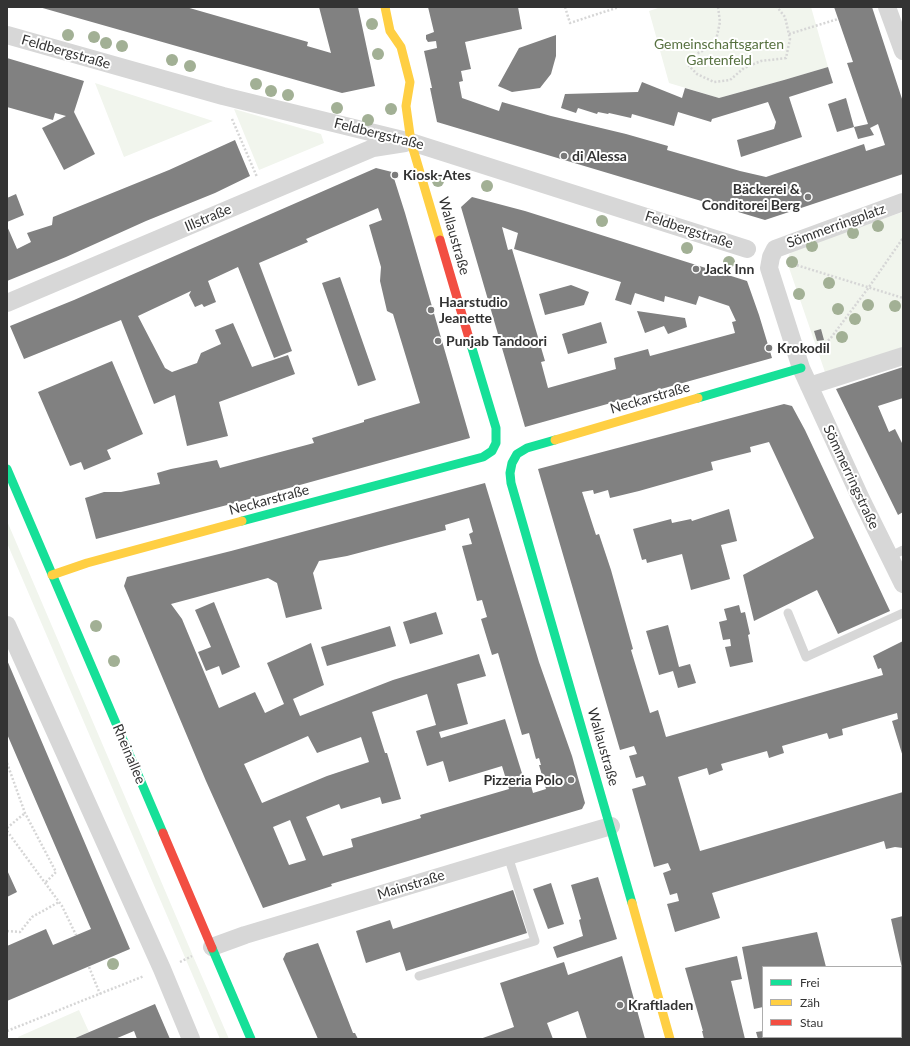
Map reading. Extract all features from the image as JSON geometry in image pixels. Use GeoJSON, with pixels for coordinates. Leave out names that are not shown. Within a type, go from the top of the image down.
{"type":"FeatureCollection","features":[{"type":"Feature","properties":{"kind":"street","name":"Wallaustraße"},"geometry":{"type":"LineString","coordinates":[[385,7],[390,31],[401,47],[410,82],[406,106],[412,142],[496,428],[496,443],[492,451]]}},
{"type":"Feature","properties":{"kind":"street"},"geometry":{"type":"LineString","coordinates":[[887,7],[903,51]]}},
{"type":"Feature","properties":{"kind":"street","name":"Feldbergstraße"},"geometry":{"type":"LineString","coordinates":[[7,35],[223,96],[412,142],[747,249]]}},
{"type":"Feature","properties":{"kind":"street","name":"Illstraße"},"geometry":{"type":"LineString","coordinates":[[7,303],[373,148],[412,142]]}},
{"type":"Feature","properties":{"kind":"street","name":"Sömmerringplatz"},"geometry":{"type":"LineString","coordinates":[[800,365],[769,268],[771,257],[775,249],[903,202]]}},
{"type":"Feature","properties":{"kind":"street"},"geometry":{"type":"LineString","coordinates":[[809,386],[903,356]]}},
{"type":"Feature","properties":{"kind":"street","name":"Neckarstraße"},"geometry":{"type":"LineString","coordinates":[[512,463],[517,454],[527,448],[800,365]]}},
{"type":"Feature","properties":{"kind":"street","name":"Sömmerringstraße"},"geometry":{"type":"LineString","coordinates":[[800,365],[809,386],[896,553],[903,584]]}},
{"type":"Feature","properties":{"kind":"street","name":"Neckarstraße"},"geometry":{"type":"LineString","coordinates":[[52,575],[87,563],[483,458],[492,451]]}},
{"type":"Feature","properties":{"kind":"street","name":"Wallaustraße"},"geometry":{"type":"LineString","coordinates":[[512,463],[510,473],[511,483],[611,826],[670,1039]]}},
{"type":"Feature","properties":{"kind":"street","name":"Rheinallee"},"geometry":{"type":"LineString","coordinates":[[7,469],[251,1039]]}},
{"type":"Feature","properties":{"kind":"street"},"geometry":{"type":"LineString","coordinates":[[7,626],[162,969],[191,1039]]}},
{"type":"Feature","properties":{"kind":"street","name":"Mainstraße"},"geometry":{"type":"LineString","coordinates":[[212,947],[245,935],[611,826]]}},
{"type":"Feature","properties":{"kind":"lane"},"geometry":{"type":"LineString","coordinates":[[788,614],[806,657],[903,613]]}},
{"type":"Feature","properties":{"kind":"lane"},"geometry":{"type":"LineString","coordinates":[[419,976],[535,941],[508,856]]}},
{"type":"Feature","properties":{"kind":"path"},"geometry":{"type":"LineString","coordinates":[[565,7],[570,23],[620,7]]}},
{"type":"Feature","properties":{"kind":"path"},"geometry":{"type":"LineString","coordinates":[[718,7],[720,22],[715,45],[696,54],[689,66],[697,74],[714,82],[730,80],[744,68],[761,61],[786,58],[790,39],[784,17],[777,7]]}},
{"type":"Feature","properties":{"kind":"path"},"geometry":{"type":"LineString","coordinates":[[789,34],[838,19]]}},
{"type":"Feature","properties":{"kind":"path"},"geometry":{"type":"LineString","coordinates":[[223,96],[264,194]]}},
{"type":"Feature","properties":{"kind":"path"},"geometry":{"type":"LineString","coordinates":[[800,365],[830,339],[903,238]]}},
{"type":"Feature","properties":{"kind":"path"},"geometry":{"type":"LineString","coordinates":[[787,262],[903,298]]}},
{"type":"Feature","properties":{"kind":"path"},"geometry":{"type":"LineString","coordinates":[[7,763],[25,813],[56,872],[45,883]]}},
{"type":"Feature","properties":{"kind":"path"},"geometry":{"type":"LineString","coordinates":[[7,828],[25,813]]}},
{"type":"Feature","properties":{"kind":"path"},"geometry":{"type":"LineString","coordinates":[[8,834],[59,902],[76,935]]}},
{"type":"Feature","properties":{"kind":"path"},"geometry":{"type":"LineString","coordinates":[[7,931],[20,932],[32,917],[59,902]]}},
{"type":"Feature","properties":{"kind":"path"},"geometry":{"type":"LineString","coordinates":[[7,1031],[183,960]]}},
{"type":"Feature","properties":{"kind":"path"},"geometry":{"type":"LineString","coordinates":[[89,967],[100,994]]}},
{"type":"Feature","properties":{"kind":"green space","name":"Gemeinschaftsgarten Gartenfeld"},"geometry":{"type":"Polygon","coordinates":[[[661,7],[811,7],[828,67],[719,98],[669,83],[649,11],[661,7]]]}},
{"type":"Feature","properties":{"kind":"green space"},"geometry":{"type":"Polygon","coordinates":[[[95,83],[213,121],[124,157],[95,83]]]}},
{"type":"Feature","properties":{"kind":"green space"},"geometry":{"type":"Polygon","coordinates":[[[234,109],[321,134],[324,143],[259,170],[234,109]]]}},
{"type":"Feature","properties":{"kind":"green space"},"geometry":{"type":"Polygon","coordinates":[[[903,212],[903,350],[826,375],[787,262],[789,255],[794,249],[903,212]]]}},
{"type":"Feature","properties":{"kind":"green space"},"geometry":{"type":"Polygon","coordinates":[[[7,521],[229,1039],[220,1039],[7,543],[7,521]]]}},
{"type":"Feature","properties":{"kind":"green space"},"geometry":{"type":"Polygon","coordinates":[[[79,1010],[89,1032],[73,1039],[19,1039],[18,1037],[79,1010]]]}},
{"type":"Feature","properties":{"kind":"building"},"geometry":{"type":"Polygon","coordinates":[[[39,7],[186,7],[308,42],[307,46],[331,53],[319,7],[358,7],[375,86],[342,93],[39,7]]]}},
{"type":"Feature","properties":{"kind":"building"},"geometry":{"type":"Polygon","coordinates":[[[428,7],[518,7],[522,29],[465,42],[471,69],[461,71],[463,81],[459,82],[462,98],[499,111],[502,102],[551,116],[626,134],[668,146],[667,150],[766,177],[864,144],[866,151],[885,145],[878,124],[870,128],[874,135],[858,139],[854,127],[868,124],[847,63],[853,62],[834,7],[872,7],[903,102],[903,174],[765,220],[437,122],[430,88],[432,88],[424,51],[437,48],[436,41],[428,42],[426,39],[426,35],[434,32],[428,7]]]}},
{"type":"Feature","properties":{"kind":"building"},"geometry":{"type":"Polygon","coordinates":[[[556,35],[556,56],[551,74],[540,88],[512,92],[498,86],[519,48],[556,35]]]}},
{"type":"Feature","properties":{"kind":"building"},"geometry":{"type":"Polygon","coordinates":[[[7,58],[84,81],[74,112],[95,154],[64,170],[42,128],[66,116],[55,113],[53,120],[7,107],[7,58]]]}},
{"type":"Feature","properties":{"kind":"building"},"geometry":{"type":"Polygon","coordinates":[[[828,67],[833,83],[789,97],[802,137],[741,157],[737,140],[774,129],[776,122],[768,102],[712,119],[711,122],[678,112],[674,126],[632,114],[631,118],[609,113],[598,112],[597,114],[578,108],[576,113],[561,108],[565,94],[638,92],[642,82],[682,98],[685,88],[719,98],[828,67]]]}},
{"type":"Feature","properties":{"kind":"building"},"geometry":{"type":"Polygon","coordinates":[[[846,98],[854,127],[837,132],[828,104],[846,98]]]}},
{"type":"Feature","properties":{"kind":"building"},"geometry":{"type":"Polygon","coordinates":[[[235,140],[250,176],[215,193],[7,281],[7,226],[17,249],[31,242],[27,233],[52,225],[53,217],[169,170],[235,140]]]}},
{"type":"Feature","properties":{"kind":"building"},"geometry":{"type":"Polygon","coordinates":[[[376,168],[392,172],[470,438],[231,504],[96,539],[85,498],[104,492],[121,492],[160,484],[157,473],[171,469],[217,460],[220,468],[314,443],[312,438],[420,403],[393,314],[387,311],[380,281],[381,267],[369,225],[382,220],[378,208],[306,239],[308,242],[259,263],[292,351],[274,358],[238,267],[208,281],[216,302],[204,307],[202,304],[195,307],[189,295],[191,291],[138,316],[165,368],[172,372],[197,363],[201,353],[221,344],[215,330],[233,323],[252,367],[288,355],[295,374],[219,402],[228,436],[187,446],[175,395],[154,404],[121,320],[24,359],[10,326],[74,300],[376,168]]]}},
{"type":"Feature","properties":{"kind":"building"},"geometry":{"type":"Polygon","coordinates":[[[16,194],[24,215],[7,222],[7,198],[16,194]]]}},
{"type":"Feature","properties":{"kind":"building"},"geometry":{"type":"Polygon","coordinates":[[[472,197],[525,211],[747,281],[772,358],[525,427],[461,207],[472,197]],[[502,227],[508,250],[512,249],[545,361],[541,362],[548,388],[616,369],[614,358],[648,349],[650,356],[735,333],[732,322],[736,321],[729,306],[699,296],[696,305],[665,296],[664,302],[635,293],[631,305],[615,300],[621,282],[514,249],[518,233],[502,227]]]}},
{"type":"Feature","properties":{"kind":"building"},"geometry":{"type":"Polygon","coordinates":[[[340,277],[376,380],[358,386],[322,283],[340,277]]]}},
{"type":"Feature","properties":{"kind":"building"},"geometry":{"type":"Polygon","coordinates":[[[571,285],[589,292],[584,305],[545,315],[539,294],[571,285]]]}},
{"type":"Feature","properties":{"kind":"building"},"geometry":{"type":"Polygon","coordinates":[[[637,311],[685,318],[687,327],[668,334],[664,326],[645,333],[637,311]]]}},
{"type":"Feature","properties":{"kind":"building"},"geometry":{"type":"Polygon","coordinates":[[[601,322],[607,343],[568,354],[562,334],[601,322]]]}},
{"type":"Feature","properties":{"kind":"building"},"geometry":{"type":"Polygon","coordinates":[[[821,329],[824,340],[817,341],[814,331],[821,329]]]}},
{"type":"Feature","properties":{"kind":"building"},"geometry":{"type":"Polygon","coordinates":[[[112,361],[143,434],[107,450],[111,459],[84,470],[81,462],[70,466],[38,392],[112,361]]]}},
{"type":"Feature","properties":{"kind":"building"},"geometry":{"type":"Polygon","coordinates":[[[903,367],[903,398],[878,406],[889,432],[895,429],[903,445],[903,512],[898,515],[836,389],[903,367]]]}},
{"type":"Feature","properties":{"kind":"building"},"geometry":{"type":"Polygon","coordinates":[[[784,404],[792,406],[805,430],[890,611],[838,634],[817,590],[754,621],[743,575],[814,538],[769,442],[750,447],[751,452],[711,462],[713,470],[639,491],[610,498],[608,490],[594,494],[593,490],[582,492],[596,535],[599,534],[611,570],[633,649],[631,650],[650,713],[658,710],[666,737],[883,675],[881,668],[878,669],[873,656],[903,641],[903,757],[892,721],[898,719],[897,713],[842,729],[843,735],[829,739],[827,733],[782,746],[784,753],[769,758],[767,751],[721,764],[723,770],[709,775],[707,768],[678,777],[700,851],[903,792],[903,848],[895,847],[886,849],[884,841],[712,893],[720,918],[675,932],[667,904],[679,901],[677,893],[670,895],[663,873],[671,870],[668,863],[654,867],[632,789],[646,785],[643,776],[636,778],[629,756],[637,754],[634,746],[620,750],[538,469],[784,404]]]}},
{"type":"Feature","properties":{"kind":"building"},"geometry":{"type":"Polygon","coordinates":[[[485,483],[539,662],[572,756],[585,803],[582,809],[331,884],[332,886],[263,908],[206,781],[124,586],[127,577],[231,551],[485,483]],[[469,518],[445,525],[446,530],[347,556],[319,561],[313,573],[322,609],[286,618],[277,583],[268,578],[171,604],[182,619],[219,708],[255,692],[265,713],[284,704],[267,663],[311,643],[324,685],[293,699],[300,716],[393,680],[479,654],[486,676],[457,684],[468,724],[439,732],[441,738],[505,719],[525,783],[530,782],[533,793],[546,789],[539,765],[541,765],[539,758],[536,759],[529,733],[522,735],[498,653],[492,655],[481,619],[487,617],[482,600],[477,601],[462,546],[472,544],[469,534],[473,532],[469,518]],[[427,694],[372,712],[385,753],[387,753],[401,799],[382,804],[380,797],[341,809],[339,804],[306,817],[323,856],[353,847],[351,839],[421,818],[420,815],[509,789],[502,766],[449,782],[443,761],[427,766],[416,731],[436,725],[427,694]],[[308,736],[244,764],[262,803],[327,776],[369,762],[361,737],[317,753],[308,736]],[[290,820],[273,827],[289,865],[306,860],[290,820]]]}},
{"type":"Feature","properties":{"kind":"building"},"geometry":{"type":"Polygon","coordinates":[[[729,509],[737,541],[721,545],[730,579],[691,590],[682,554],[647,563],[646,559],[642,560],[633,529],[671,519],[672,523],[691,519],[692,521],[729,509]]]}},
{"type":"Feature","properties":{"kind":"building"},"geometry":{"type":"Polygon","coordinates":[[[214,602],[240,667],[222,675],[219,666],[206,671],[198,652],[211,647],[195,610],[214,602]]]}},
{"type":"Feature","properties":{"kind":"building"},"geometry":{"type":"Polygon","coordinates":[[[739,605],[741,613],[745,612],[750,634],[748,635],[753,662],[730,667],[725,647],[731,646],[730,639],[723,640],[719,622],[727,620],[724,609],[739,605]]]}},
{"type":"Feature","properties":{"kind":"building"},"geometry":{"type":"Polygon","coordinates":[[[436,612],[443,634],[410,644],[403,622],[436,612]]]}},
{"type":"Feature","properties":{"kind":"building"},"geometry":{"type":"Polygon","coordinates":[[[668,625],[679,667],[690,664],[696,683],[678,688],[673,671],[659,675],[646,631],[668,625]]]}},
{"type":"Feature","properties":{"kind":"building"},"geometry":{"type":"Polygon","coordinates":[[[390,626],[396,646],[327,666],[321,647],[390,626]]]}},
{"type":"Feature","properties":{"kind":"building"},"geometry":{"type":"Polygon","coordinates":[[[7,660],[130,949],[7,1001],[7,946],[46,929],[53,945],[91,929],[7,734],[7,660]]]}},
{"type":"Feature","properties":{"kind":"building"},"geometry":{"type":"Polygon","coordinates":[[[7,870],[17,892],[7,897],[7,870]]]}},
{"type":"Feature","properties":{"kind":"building"},"geometry":{"type":"Polygon","coordinates":[[[598,877],[617,939],[557,958],[553,947],[583,936],[579,920],[581,919],[571,885],[598,877]]]}},
{"type":"Feature","properties":{"kind":"building"},"geometry":{"type":"Polygon","coordinates":[[[551,883],[564,924],[548,929],[533,889],[551,883]]]}},
{"type":"Feature","properties":{"kind":"building"},"geometry":{"type":"Polygon","coordinates":[[[513,890],[527,933],[406,971],[400,952],[366,963],[356,931],[390,920],[393,929],[513,890]]]}},
{"type":"Feature","properties":{"kind":"building"},"geometry":{"type":"Polygon","coordinates":[[[903,916],[903,968],[902,968],[891,919],[903,916]]]}},
{"type":"Feature","properties":{"kind":"building"},"geometry":{"type":"Polygon","coordinates":[[[817,932],[826,966],[762,966],[762,1007],[754,1009],[742,947],[817,932]]]}},
{"type":"Feature","properties":{"kind":"building"},"geometry":{"type":"Polygon","coordinates":[[[318,943],[353,1033],[355,1033],[358,1039],[318,1039],[283,959],[286,953],[318,943]]]}},
{"type":"Feature","properties":{"kind":"building"},"geometry":{"type":"Polygon","coordinates":[[[622,956],[645,1039],[587,1039],[578,1011],[547,1023],[553,1039],[480,1039],[514,1027],[500,983],[564,962],[568,975],[622,956]]]}},
{"type":"Feature","properties":{"kind":"building"},"geometry":{"type":"Polygon","coordinates":[[[737,956],[742,979],[731,981],[745,1039],[704,1039],[685,968],[737,956]]]}},
{"type":"Feature","properties":{"kind":"building"},"geometry":{"type":"Polygon","coordinates":[[[155,1004],[170,1039],[137,1039],[134,1031],[115,1039],[73,1039],[155,1004]]]}},
{"type":"Feature","properties":{"kind":"building"},"geometry":{"type":"Polygon","coordinates":[[[762,1031],[762,1038],[790,1039],[758,1039],[756,1032],[762,1031]]]}},
{"type":"Feature","properties":{"kind":"traffic: fast"},"geometry":{"type":"LineString","coordinates":[[242,521],[483,457],[492,451],[496,443],[496,428],[471,345]]}},
{"type":"Feature","properties":{"kind":"traffic: fast"},"geometry":{"type":"LineString","coordinates":[[698,398],[801,368]]}},
{"type":"Feature","properties":{"kind":"traffic: fast"},"geometry":{"type":"LineString","coordinates":[[555,440],[527,448],[517,454],[512,463],[510,473],[511,483],[632,903]]}},
{"type":"Feature","properties":{"kind":"traffic: fast"},"geometry":{"type":"LineString","coordinates":[[7,469],[163,833]]}},
{"type":"Feature","properties":{"kind":"traffic: fast"},"geometry":{"type":"LineString","coordinates":[[212,948],[251,1039]]}},
{"type":"Feature","properties":{"kind":"traffic: slow"},"geometry":{"type":"LineString","coordinates":[[385,7],[390,31],[401,47],[410,82],[406,106],[411,142],[440,240]]}},
{"type":"Feature","properties":{"kind":"traffic: slow"},"geometry":{"type":"LineString","coordinates":[[555,440],[698,398]]}},
{"type":"Feature","properties":{"kind":"traffic: slow"},"geometry":{"type":"LineString","coordinates":[[52,575],[87,563],[242,521]]}},
{"type":"Feature","properties":{"kind":"traffic: slow"},"geometry":{"type":"LineString","coordinates":[[632,903],[670,1039]]}},
{"type":"Feature","properties":{"kind":"traffic: jam"},"geometry":{"type":"LineString","coordinates":[[440,240],[471,345]]}},
{"type":"Feature","properties":{"kind":"traffic: jam"},"geometry":{"type":"LineString","coordinates":[[163,833],[212,948]]}},
{"type":"Feature","properties":{"kind":"place","name":"di Alessa"},"geometry":{"type":"Point","coordinates":[564,156]}},
{"type":"Feature","properties":{"kind":"place","name":"Kiosk-Ates"},"geometry":{"type":"Point","coordinates":[395,175]}},
{"type":"Feature","properties":{"kind":"place","name":"Bäckerei & Conditorei Berg"},"geometry":{"type":"Point","coordinates":[808,197]}},
{"type":"Feature","properties":{"kind":"place","name":"Jack Inn"},"geometry":{"type":"Point","coordinates":[696,269]}},
{"type":"Feature","properties":{"kind":"place","name":"Haarstudio Jeanette"},"geometry":{"type":"Point","coordinates":[431,310]}},
{"type":"Feature","properties":{"kind":"place","name":"Punjab Tandoori"},"geometry":{"type":"Point","coordinates":[438,341]}},
{"type":"Feature","properties":{"kind":"place","name":"Krokodil"},"geometry":{"type":"Point","coordinates":[769,348]}},
{"type":"Feature","properties":{"kind":"place","name":"Pizzeria Polo"},"geometry":{"type":"Point","coordinates":[571,780]}},
{"type":"Feature","properties":{"kind":"place","name":"Kraftladen"},"geometry":{"type":"Point","coordinates":[620,1005]}}]}
